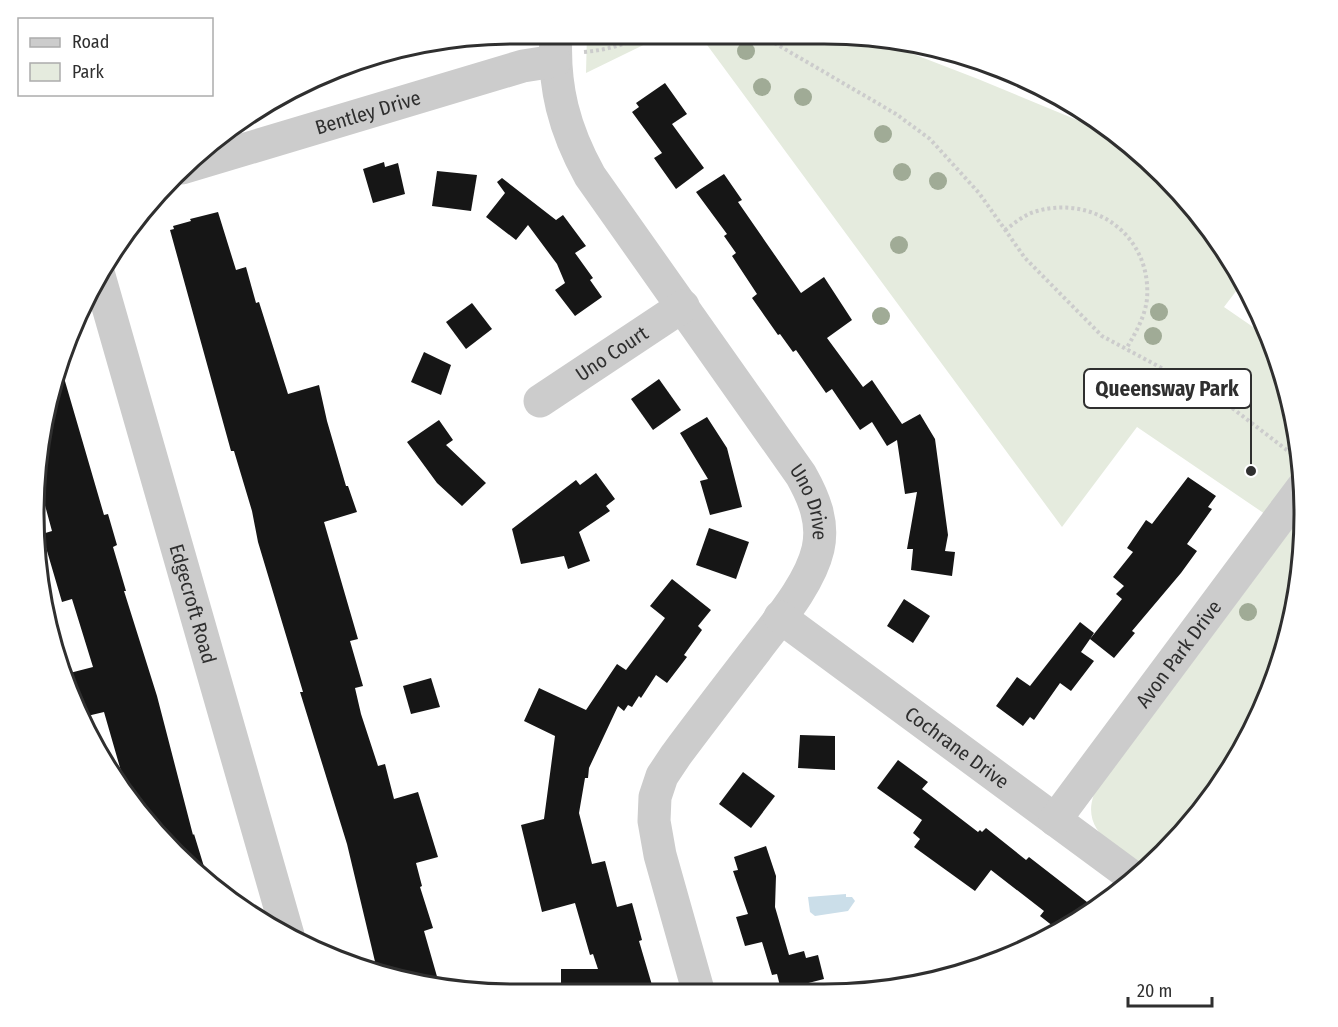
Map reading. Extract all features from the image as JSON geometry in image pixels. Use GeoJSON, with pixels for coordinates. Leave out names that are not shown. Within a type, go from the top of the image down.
{"type":"FeatureCollection","features":[{"type":"Feature","properties":{"kind":"street","name":"Bentley Drive"},"geometry":{"type":"LineString","coordinates":[[202,162],[522,66],[556,49]]}},
{"type":"Feature","properties":{"kind":"street","name":"Uno Drive"},"geometry":{"type":"LineString","coordinates":[[556,49],[556,81],[561,106],[578,153],[590,176],[784,450],[813,497],[819,522],[818,549],[806,578],[780,617],[676,755],[662,776],[654,797],[654,821],[660,855],[696,984]]}},
{"type":"Feature","properties":{"kind":"street","name":"Edgecroft Road"},"geometry":{"type":"LineString","coordinates":[[102,286],[285,924]]}},
{"type":"Feature","properties":{"kind":"street","name":"Uno Court"},"geometry":{"type":"LineString","coordinates":[[540,401],[684,306]]}},
{"type":"Feature","properties":{"kind":"street","name":"Avon Park Drive"},"geometry":{"type":"LineString","coordinates":[[1055,820],[1294,499]]}},
{"type":"Feature","properties":{"kind":"street","name":"Cochrane Drive"},"geometry":{"type":"LineString","coordinates":[[780,617],[1127,873]]}},
{"type":"Feature","properties":{"kind":"path"},"geometry":{"type":"LineString","coordinates":[[556,49],[606,50],[627,44]]}},
{"type":"Feature","properties":{"kind":"path"},"geometry":{"type":"LineString","coordinates":[[776,44],[896,114],[930,139],[979,193],[1025,258],[1102,336],[1223,401],[1290,453]]}},
{"type":"Feature","properties":{"kind":"path"},"geometry":{"type":"LineString","coordinates":[[1005,230],[1035,211],[1071,208],[1099,215],[1124,233],[1140,256],[1146,280],[1147,299],[1139,327],[1126,350]]}},
{"type":"Feature","properties":{"kind":"green space"},"geometry":{"type":"Polygon","coordinates":[[[587,44],[645,44],[586,73],[587,44]]]}},
{"type":"Feature","properties":{"kind":"green space"},"geometry":{"type":"Polygon","coordinates":[[[706,44],[855,45],[907,51],[1088,125],[1157,181],[1197,227],[1232,279],[1237,289],[1224,307],[1257,330],[1270,362],[1285,422],[1293,483],[1294,514],[1290,575],[1270,665],[1232,748],[1197,800],[1157,846],[1138,863],[1114,847],[1097,830],[1092,819],[1091,808],[1094,794],[1290,531],[1137,427],[1062,527],[706,44]]]}},
{"type":"Feature","properties":{"kind":"water"},"geometry":{"type":"Polygon","coordinates":[[[846,894],[846,897],[852,897],[855,901],[848,911],[815,916],[810,912],[808,897],[846,894]]]}},
{"type":"Feature","properties":{"kind":"building"},"geometry":{"type":"Polygon","coordinates":[[[665,83],[687,114],[672,124],[704,168],[676,189],[654,158],[662,153],[632,112],[639,107],[636,103],[665,83]]]}},
{"type":"Feature","properties":{"kind":"building"},"geometry":{"type":"Polygon","coordinates":[[[384,162],[385,167],[398,163],[405,194],[373,203],[363,169],[384,162]]]}},
{"type":"Feature","properties":{"kind":"building"},"geometry":{"type":"Polygon","coordinates":[[[437,171],[477,175],[471,211],[432,206],[437,171]]]}},
{"type":"Feature","properties":{"kind":"building"},"geometry":{"type":"Polygon","coordinates":[[[724,174],[742,200],[738,202],[801,293],[824,277],[852,320],[827,338],[863,387],[872,380],[902,424],[920,414],[935,439],[948,535],[945,551],[955,552],[952,576],[911,570],[913,549],[907,549],[917,492],[905,494],[897,440],[887,446],[872,422],[860,430],[832,389],[826,393],[796,350],[793,352],[780,334],[778,335],[752,298],[757,294],[732,256],[736,253],[724,236],[727,234],[696,192],[724,174]]]}},
{"type":"Feature","properties":{"kind":"building"},"geometry":{"type":"Polygon","coordinates":[[[502,178],[556,220],[563,215],[586,246],[575,253],[593,278],[590,280],[602,297],[575,316],[555,290],[565,283],[557,264],[528,225],[516,240],[486,217],[505,193],[497,182],[502,178]]]}},
{"type":"Feature","properties":{"kind":"building"},"geometry":{"type":"Polygon","coordinates":[[[218,212],[236,270],[246,267],[256,303],[259,302],[288,394],[319,385],[346,486],[348,486],[357,512],[324,522],[358,639],[350,641],[363,686],[355,688],[361,714],[378,766],[385,764],[394,799],[418,792],[438,857],[416,863],[422,886],[420,887],[433,928],[424,931],[437,976],[375,963],[347,844],[300,692],[303,692],[258,542],[252,511],[234,451],[231,451],[170,230],[174,229],[173,226],[191,221],[190,219],[218,212]]]}},
{"type":"Feature","properties":{"kind":"building"},"geometry":{"type":"Polygon","coordinates":[[[472,303],[492,329],[466,349],[446,322],[472,303]]]}},
{"type":"Feature","properties":{"kind":"building"},"geometry":{"type":"Polygon","coordinates":[[[424,352],[451,365],[441,395],[411,382],[424,352]]]}},
{"type":"Feature","properties":{"kind":"building"},"geometry":{"type":"Polygon","coordinates":[[[64,377],[104,515],[108,514],[117,545],[113,547],[126,591],[124,591],[157,696],[193,835],[204,867],[160,823],[123,775],[104,712],[89,715],[79,693],[71,673],[93,667],[72,599],[62,602],[45,544],[45,533],[52,531],[44,503],[45,483],[53,422],[64,377]]]}},
{"type":"Feature","properties":{"kind":"building"},"geometry":{"type":"Polygon","coordinates":[[[659,379],[681,410],[653,430],[631,399],[659,379]]]}},
{"type":"Feature","properties":{"kind":"building"},"geometry":{"type":"Polygon","coordinates":[[[707,417],[727,448],[742,507],[710,515],[700,481],[708,479],[680,433],[707,417]]]}},
{"type":"Feature","properties":{"kind":"building"},"geometry":{"type":"Polygon","coordinates":[[[439,420],[453,440],[446,445],[486,483],[462,506],[437,483],[407,442],[439,420]]]}},
{"type":"Feature","properties":{"kind":"building"},"geometry":{"type":"Polygon","coordinates":[[[596,473],[615,499],[606,506],[610,511],[579,532],[590,561],[568,569],[564,556],[521,564],[512,529],[576,480],[580,485],[596,473]]]}},
{"type":"Feature","properties":{"kind":"building"},"geometry":{"type":"Polygon","coordinates":[[[1188,477],[1216,496],[1208,507],[1212,509],[1187,544],[1197,551],[1132,631],[1135,633],[1114,658],[1090,639],[1122,599],[1116,594],[1124,586],[1113,577],[1133,552],[1127,548],[1146,520],[1152,524],[1188,477]]]}},
{"type":"Feature","properties":{"kind":"building"},"geometry":{"type":"Polygon","coordinates":[[[709,528],[749,542],[736,579],[696,565],[709,528]]]}},
{"type":"Feature","properties":{"kind":"building"},"geometry":{"type":"Polygon","coordinates":[[[672,579],[711,610],[698,626],[702,630],[684,655],[687,657],[667,683],[656,675],[632,707],[628,705],[624,711],[618,706],[589,768],[588,778],[585,778],[579,813],[592,864],[605,861],[617,907],[632,903],[642,940],[639,941],[652,984],[561,984],[561,969],[598,969],[593,954],[590,955],[575,903],[542,912],[521,825],[544,819],[555,736],[524,721],[539,688],[586,710],[617,664],[626,670],[665,618],[650,606],[672,579]]]}},
{"type":"Feature","properties":{"kind":"building"},"geometry":{"type":"Polygon","coordinates":[[[904,599],[930,616],[913,643],[887,626],[904,599]]]}},
{"type":"Feature","properties":{"kind":"building"},"geometry":{"type":"Polygon","coordinates":[[[1080,622],[1094,633],[1081,652],[1094,661],[1071,691],[1060,683],[1034,720],[1030,717],[1023,726],[996,706],[1017,677],[1030,686],[1080,622]]]}},
{"type":"Feature","properties":{"kind":"building"},"geometry":{"type":"Polygon","coordinates":[[[431,678],[440,707],[411,714],[403,686],[431,678]]]}},
{"type":"Feature","properties":{"kind":"building"},"geometry":{"type":"Polygon","coordinates":[[[800,735],[835,736],[835,770],[798,768],[800,735]]]}},
{"type":"Feature","properties":{"kind":"building"},"geometry":{"type":"Polygon","coordinates":[[[898,760],[928,782],[922,789],[978,832],[986,828],[1026,860],[1029,857],[1088,903],[1052,925],[1040,916],[1044,911],[991,870],[975,891],[914,847],[920,839],[913,833],[922,820],[877,788],[898,760]]]}},
{"type":"Feature","properties":{"kind":"building"},"geometry":{"type":"Polygon","coordinates":[[[743,772],[775,796],[751,828],[719,804],[743,772]]]}},
{"type":"Feature","properties":{"kind":"building"},"geometry":{"type":"Polygon","coordinates":[[[766,846],[776,876],[775,907],[789,955],[804,951],[806,958],[818,955],[824,979],[804,984],[780,984],[777,974],[772,975],[762,942],[745,946],[736,917],[748,914],[733,871],[738,870],[734,857],[766,846]]]}},
{"type":"Feature","properties":{"kind":"place","name":"Queensway Park"},"geometry":{"type":"Point","coordinates":[1251,471]}}]}
